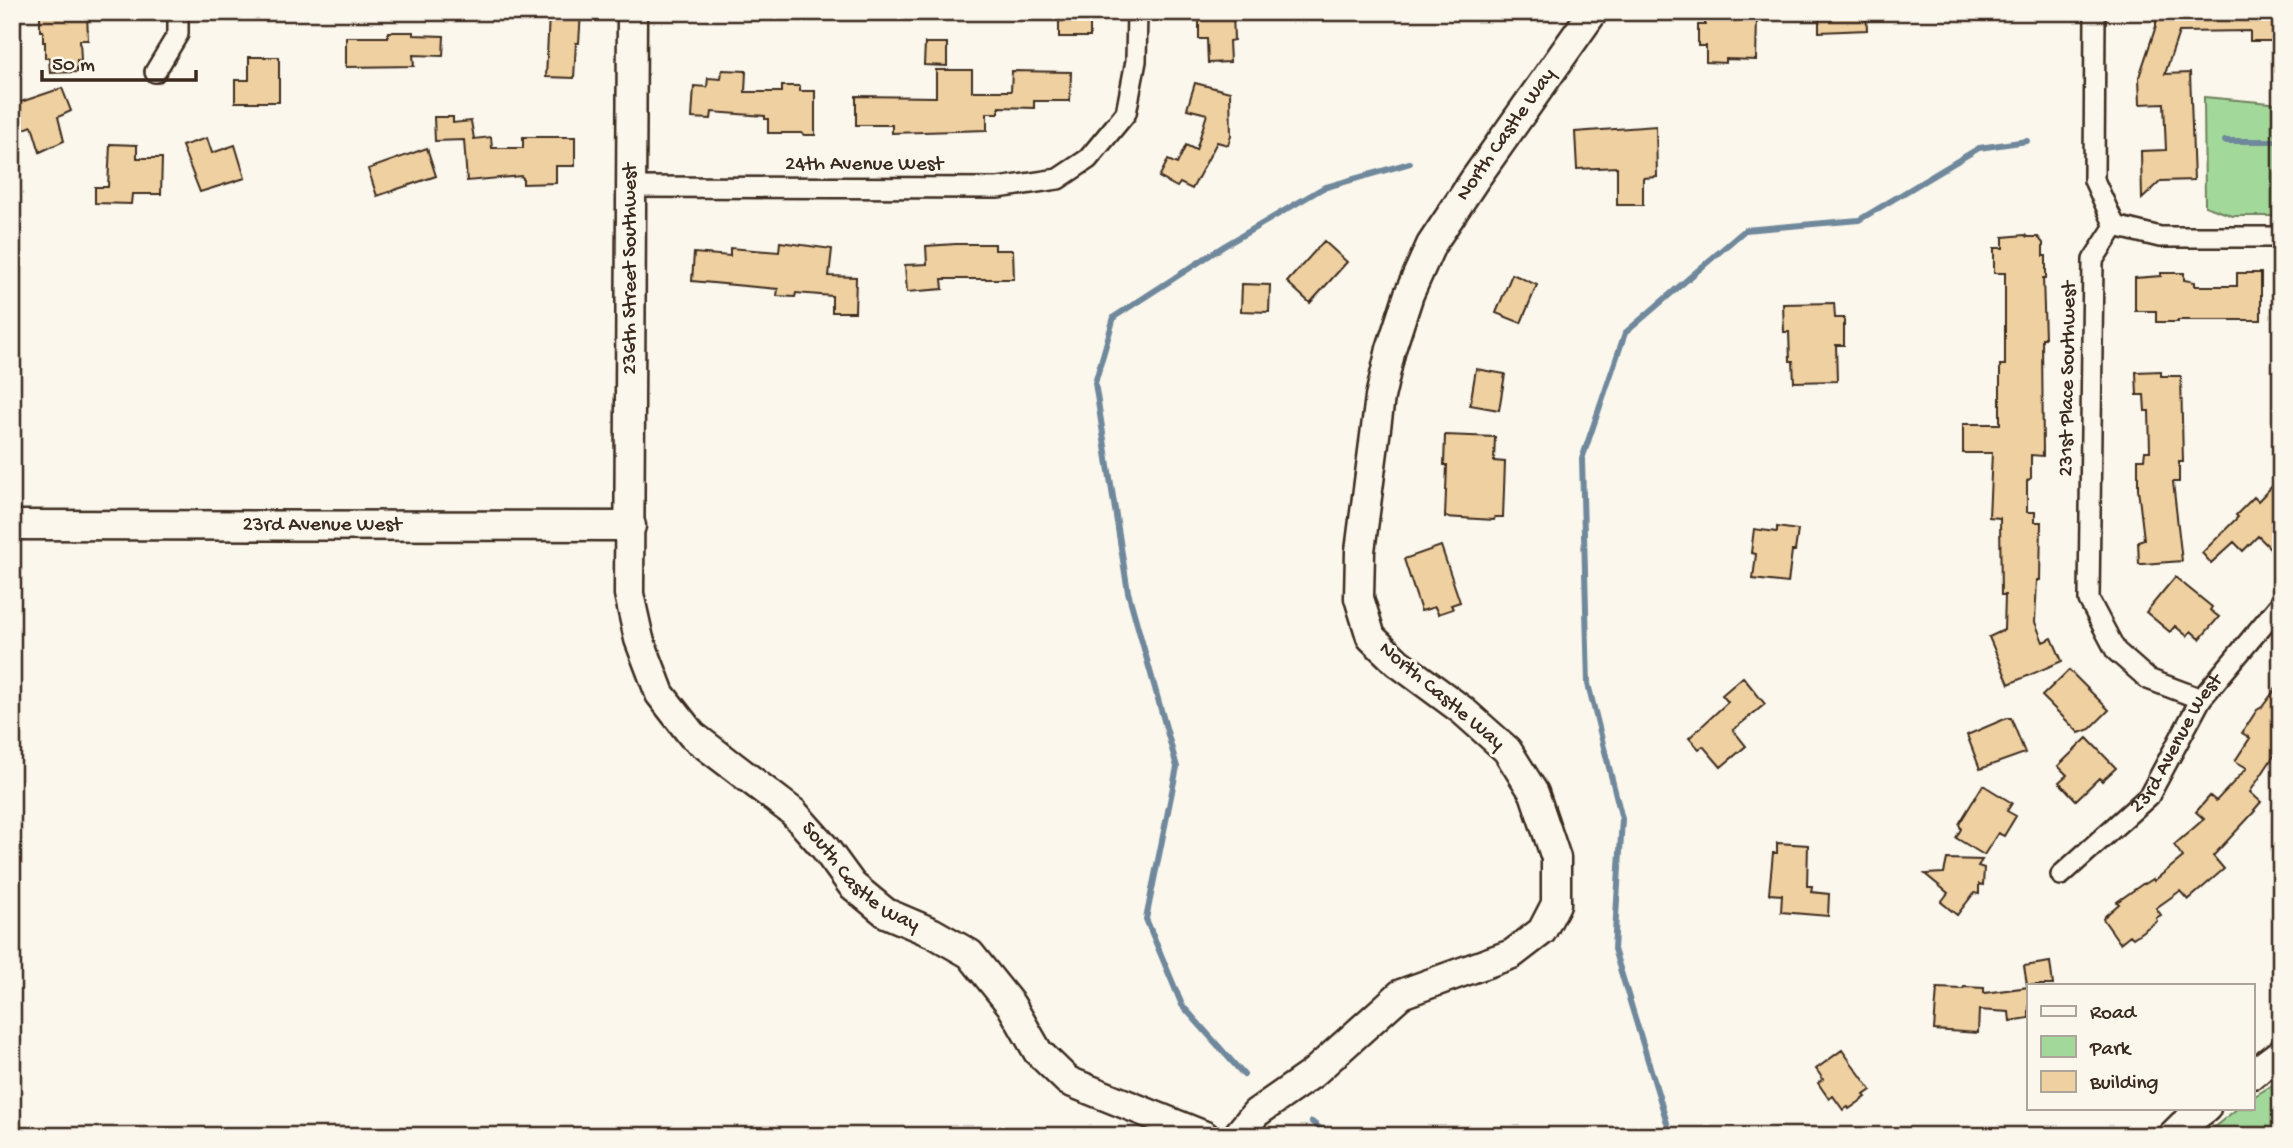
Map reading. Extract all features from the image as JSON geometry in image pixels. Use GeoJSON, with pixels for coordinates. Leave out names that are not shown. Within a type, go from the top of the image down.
{"type":"FeatureCollection","features":[{"type":"Feature","properties":{"kind":"street"},"geometry":{"type":"LineString","coordinates":[[155,72],[178,34],[178,12]]}},
{"type":"Feature","properties":{"kind":"street","name":"236th Street Southwest"},"geometry":{"type":"LineString","coordinates":[[631,526],[632,12]]}},
{"type":"Feature","properties":{"kind":"street","name":"24th Avenue West"},"geometry":{"type":"LineString","coordinates":[[632,187],[998,188],[1058,179],[1088,159],[1126,113],[1136,61],[1137,12]]}},
{"type":"Feature","properties":{"kind":"street","name":"North Castle Way"},"geometry":{"type":"LineString","coordinates":[[1237,1136],[1256,1113],[1312,1074],[1401,994],[1512,954],[1542,931],[1556,904],[1556,858],[1534,793],[1507,750],[1462,710],[1397,662],[1371,638],[1359,598],[1360,551],[1380,397],[1391,349],[1409,294],[1431,245],[1593,12]]}},
{"type":"Feature","properties":{"kind":"street"},"geometry":{"type":"LineString","coordinates":[[2095,12],[2094,180],[2115,226],[2160,237],[2281,237]]}},
{"type":"Feature","properties":{"kind":"street","name":"231st Place Southwest"},"geometry":{"type":"LineString","coordinates":[[2115,226],[2093,260],[2089,600],[2116,651],[2148,679],[2201,699]]}},
{"type":"Feature","properties":{"kind":"street","name":"23rd Avenue West"},"geometry":{"type":"LineString","coordinates":[[12,525],[631,526]]}},
{"type":"Feature","properties":{"kind":"street","name":"South Castle Way"},"geometry":{"type":"LineString","coordinates":[[631,526],[629,594],[639,639],[660,694],[692,734],[793,812],[825,848],[852,885],[886,913],[933,933],[970,954],[1011,1005],[1038,1052],[1068,1081],[1205,1136]]}},
{"type":"Feature","properties":{"kind":"street","name":"23rd Avenue West"},"geometry":{"type":"LineString","coordinates":[[2061,874],[2149,796],[2201,699],[2281,603]]}},
{"type":"Feature","properties":{"kind":"street"},"geometry":{"type":"LineString","coordinates":[[2254,1072],[2281,1053]]}},
{"type":"Feature","properties":{"kind":"street"},"geometry":{"type":"LineString","coordinates":[[2172,1136],[2203,1110]]}},
{"type":"Feature","properties":{"kind":"green space"},"geometry":{"type":"Polygon","coordinates":[[[2204,97],[2281,104],[2281,216],[2233,216],[2205,206],[2204,97]]]}},
{"type":"Feature","properties":{"kind":"green space"},"geometry":{"type":"Polygon","coordinates":[[[2281,1080],[2281,1136],[2203,1136],[2236,1110],[2254,1110],[2254,1096],[2281,1080]]]}},
{"type":"Feature","properties":{"kind":"building"},"geometry":{"type":"Polygon","coordinates":[[[40,12],[87,12],[88,40],[80,40],[81,60],[77,60],[77,72],[50,73],[49,58],[45,58],[43,31],[40,31],[40,12]]]}},
{"type":"Feature","properties":{"kind":"building"},"geometry":{"type":"Polygon","coordinates":[[[581,12],[574,78],[546,77],[549,14],[581,12]]]}},
{"type":"Feature","properties":{"kind":"building"},"geometry":{"type":"Polygon","coordinates":[[[1059,12],[1087,12],[1087,18],[1090,18],[1090,37],[1059,37],[1059,12]]]}},
{"type":"Feature","properties":{"kind":"building"},"geometry":{"type":"Polygon","coordinates":[[[1199,12],[1233,12],[1234,40],[1229,41],[1230,62],[1208,63],[1207,39],[1199,39],[1199,12]]]}},
{"type":"Feature","properties":{"kind":"building"},"geometry":{"type":"Polygon","coordinates":[[[1713,12],[1735,12],[1734,17],[1757,18],[1756,60],[1726,59],[1726,63],[1706,62],[1706,46],[1698,46],[1698,25],[1705,25],[1705,15],[1713,15],[1713,12]]]}},
{"type":"Feature","properties":{"kind":"building"},"geometry":{"type":"Polygon","coordinates":[[[1819,12],[1866,12],[1867,30],[1819,32],[1819,12]]]}},
{"type":"Feature","properties":{"kind":"building"},"geometry":{"type":"Polygon","coordinates":[[[2156,12],[2278,12],[2278,41],[2250,41],[2250,31],[2179,32],[2165,74],[2190,73],[2194,180],[2161,181],[2142,199],[2141,151],[2166,150],[2164,103],[2140,104],[2139,77],[2156,26],[2156,12]]]}},
{"type":"Feature","properties":{"kind":"building"},"geometry":{"type":"Polygon","coordinates":[[[388,32],[444,36],[443,56],[413,55],[414,66],[346,67],[346,37],[388,37],[388,32]]]}},
{"type":"Feature","properties":{"kind":"building"},"geometry":{"type":"Polygon","coordinates":[[[925,43],[947,43],[947,66],[924,65],[925,43]]]}},
{"type":"Feature","properties":{"kind":"building"},"geometry":{"type":"Polygon","coordinates":[[[249,57],[279,57],[279,102],[235,102],[235,80],[249,80],[249,57]]]}},
{"type":"Feature","properties":{"kind":"building"},"geometry":{"type":"Polygon","coordinates":[[[722,70],[746,71],[745,92],[782,92],[782,86],[800,86],[800,91],[815,91],[815,135],[768,133],[768,119],[765,119],[765,116],[712,112],[711,119],[692,118],[694,86],[707,87],[708,78],[721,79],[722,70]]]}},
{"type":"Feature","properties":{"kind":"building"},"geometry":{"type":"Polygon","coordinates":[[[936,70],[972,70],[972,91],[1011,91],[1012,71],[1071,72],[1070,101],[1034,101],[1034,108],[999,107],[999,113],[987,113],[987,130],[892,133],[892,125],[856,125],[856,96],[936,97],[936,70]]]}},
{"type":"Feature","properties":{"kind":"building"},"geometry":{"type":"Polygon","coordinates":[[[1195,83],[1230,92],[1231,135],[1228,145],[1217,142],[1192,189],[1180,183],[1177,187],[1159,177],[1168,160],[1177,164],[1186,145],[1196,150],[1207,114],[1187,109],[1195,83]]]}},
{"type":"Feature","properties":{"kind":"building"},"geometry":{"type":"Polygon","coordinates":[[[62,88],[71,111],[58,117],[64,141],[40,152],[32,126],[19,131],[12,105],[62,88]]]}},
{"type":"Feature","properties":{"kind":"building"},"geometry":{"type":"Polygon","coordinates":[[[434,117],[453,117],[453,123],[471,121],[474,139],[491,137],[492,148],[523,148],[523,137],[575,137],[575,166],[556,166],[556,183],[523,184],[521,176],[467,181],[464,140],[435,141],[434,117]]]}},
{"type":"Feature","properties":{"kind":"building"},"geometry":{"type":"Polygon","coordinates":[[[1656,126],[1657,177],[1643,178],[1643,205],[1617,205],[1617,167],[1577,169],[1575,132],[1656,126]]]}},
{"type":"Feature","properties":{"kind":"building"},"geometry":{"type":"Polygon","coordinates":[[[207,138],[212,153],[235,145],[245,178],[200,192],[182,146],[207,138]]]}},
{"type":"Feature","properties":{"kind":"building"},"geometry":{"type":"Polygon","coordinates":[[[110,144],[137,145],[137,158],[162,158],[161,194],[132,194],[131,204],[95,203],[95,187],[108,187],[110,144]]]}},
{"type":"Feature","properties":{"kind":"building"},"geometry":{"type":"Polygon","coordinates":[[[427,148],[436,176],[377,196],[368,169],[427,148]]]}},
{"type":"Feature","properties":{"kind":"building"},"geometry":{"type":"Polygon","coordinates":[[[2003,237],[2038,237],[2043,243],[2043,256],[2046,256],[2046,278],[2043,278],[2045,338],[2042,338],[2043,456],[2031,455],[2031,478],[2027,481],[2027,512],[2035,512],[2035,522],[2041,522],[2040,580],[2037,580],[2035,622],[2043,642],[2052,638],[2062,661],[2009,684],[1989,637],[2004,630],[2005,595],[2001,595],[2000,518],[1989,517],[1992,453],[1963,453],[1963,424],[2000,424],[2000,365],[2005,365],[2005,273],[1994,273],[1994,248],[2003,248],[2003,237]]]}},
{"type":"Feature","properties":{"kind":"building"},"geometry":{"type":"Polygon","coordinates":[[[1324,241],[1347,262],[1310,303],[1287,282],[1324,241]]]}},
{"type":"Feature","properties":{"kind":"building"},"geometry":{"type":"Polygon","coordinates":[[[780,242],[832,249],[829,276],[856,277],[855,312],[832,312],[832,296],[796,293],[795,297],[777,296],[778,289],[692,281],[694,253],[730,256],[730,248],[779,252],[780,242]]]}},
{"type":"Feature","properties":{"kind":"building"},"geometry":{"type":"Polygon","coordinates":[[[995,244],[995,250],[1013,250],[1014,279],[942,279],[943,289],[907,292],[905,265],[927,264],[926,246],[995,244]]]}},
{"type":"Feature","properties":{"kind":"building"},"geometry":{"type":"Polygon","coordinates":[[[2161,273],[2184,273],[2184,280],[2195,282],[2195,286],[2237,286],[2237,273],[2261,273],[2261,320],[2156,322],[2156,311],[2135,311],[2135,278],[2161,276],[2161,273]]]}},
{"type":"Feature","properties":{"kind":"building"},"geometry":{"type":"Polygon","coordinates":[[[1512,274],[1537,285],[1521,323],[1496,313],[1512,274]]]}},
{"type":"Feature","properties":{"kind":"building"},"geometry":{"type":"Polygon","coordinates":[[[1242,284],[1270,285],[1269,312],[1241,311],[1242,284]]]}},
{"type":"Feature","properties":{"kind":"building"},"geometry":{"type":"Polygon","coordinates":[[[1834,303],[1835,318],[1844,318],[1844,345],[1836,345],[1837,381],[1794,382],[1789,332],[1784,332],[1783,304],[1834,303]]]}},
{"type":"Feature","properties":{"kind":"building"},"geometry":{"type":"Polygon","coordinates":[[[1476,369],[1505,374],[1499,410],[1470,405],[1476,369]]]}},
{"type":"Feature","properties":{"kind":"building"},"geometry":{"type":"Polygon","coordinates":[[[2161,371],[2161,376],[2181,376],[2183,462],[2179,462],[2179,482],[2173,482],[2182,561],[2139,564],[2138,541],[2144,539],[2138,489],[2138,459],[2144,459],[2145,451],[2150,451],[2149,411],[2145,411],[2144,395],[2137,395],[2136,372],[2161,371]]]}},
{"type":"Feature","properties":{"kind":"building"},"geometry":{"type":"Polygon","coordinates":[[[1445,435],[1495,437],[1494,461],[1505,462],[1503,517],[1495,517],[1494,520],[1445,517],[1445,435]]]}},
{"type":"Feature","properties":{"kind":"building"},"geometry":{"type":"Polygon","coordinates":[[[2281,477],[2281,541],[2272,550],[2258,536],[2243,551],[2234,542],[2211,563],[2202,553],[2254,497],[2258,501],[2281,477]]]}},
{"type":"Feature","properties":{"kind":"building"},"geometry":{"type":"Polygon","coordinates":[[[1777,527],[1798,530],[1788,583],[1753,579],[1756,554],[1751,553],[1754,529],[1777,532],[1777,527]]]}},
{"type":"Feature","properties":{"kind":"building"},"geometry":{"type":"Polygon","coordinates":[[[1441,546],[1460,602],[1451,605],[1453,609],[1438,614],[1435,607],[1421,611],[1404,559],[1441,546]]]}},
{"type":"Feature","properties":{"kind":"building"},"geometry":{"type":"Polygon","coordinates":[[[2175,577],[2212,607],[2210,610],[2219,617],[2200,639],[2191,631],[2187,636],[2175,626],[2170,632],[2146,612],[2175,577]]]}},
{"type":"Feature","properties":{"kind":"building"},"geometry":{"type":"Polygon","coordinates":[[[2069,670],[2109,710],[2090,729],[2079,733],[2042,696],[2069,670]]]}},
{"type":"Feature","properties":{"kind":"building"},"geometry":{"type":"Polygon","coordinates":[[[1743,677],[1765,704],[1733,730],[1746,746],[1721,767],[1703,746],[1699,749],[1689,738],[1728,702],[1722,695],[1743,677]]]}},
{"type":"Feature","properties":{"kind":"building"},"geometry":{"type":"Polygon","coordinates":[[[2281,682],[2281,745],[2250,792],[2261,802],[2213,856],[2224,869],[2188,900],[2180,891],[2156,908],[2161,915],[2156,918],[2157,921],[2133,938],[2130,935],[2120,943],[2104,917],[2119,904],[2117,902],[2144,883],[2153,879],[2154,881],[2183,857],[2174,845],[2204,819],[2196,812],[2210,796],[2216,801],[2247,768],[2235,761],[2250,738],[2242,733],[2281,682]]]}},
{"type":"Feature","properties":{"kind":"building"},"geometry":{"type":"Polygon","coordinates":[[[2011,718],[2025,753],[1980,769],[1967,735],[2011,718]]]}},
{"type":"Feature","properties":{"kind":"building"},"geometry":{"type":"Polygon","coordinates":[[[2087,738],[2116,768],[2102,781],[2099,778],[2076,800],[2059,782],[2067,775],[2058,766],[2087,738]]]}},
{"type":"Feature","properties":{"kind":"building"},"geometry":{"type":"Polygon","coordinates":[[[1983,785],[2012,803],[2007,811],[2016,816],[2004,836],[1998,833],[1984,855],[1956,838],[1961,829],[1959,824],[1983,785]]]}},
{"type":"Feature","properties":{"kind":"building"},"geometry":{"type":"Polygon","coordinates":[[[1777,843],[1808,845],[1807,886],[1812,886],[1811,892],[1829,894],[1828,916],[1781,912],[1782,895],[1769,894],[1773,853],[1777,853],[1777,843]]]}},
{"type":"Feature","properties":{"kind":"building"},"geometry":{"type":"Polygon","coordinates":[[[1947,859],[1982,860],[1978,866],[1984,868],[1983,885],[1979,884],[1979,894],[1974,893],[1957,915],[1941,902],[1948,893],[1925,874],[1944,873],[1947,859]]]}},
{"type":"Feature","properties":{"kind":"building"},"geometry":{"type":"Polygon","coordinates":[[[2050,962],[2053,984],[2027,985],[2024,966],[2050,962]]]}},
{"type":"Feature","properties":{"kind":"building"},"geometry":{"type":"Polygon","coordinates":[[[2027,987],[2027,1018],[2010,1021],[2009,1012],[1979,1010],[1978,1033],[1934,1030],[1937,988],[1984,988],[1984,993],[2027,987]]]}},
{"type":"Feature","properties":{"kind":"building"},"geometry":{"type":"Polygon","coordinates":[[[1842,1050],[1871,1090],[1864,1095],[1866,1097],[1843,1110],[1833,1096],[1829,1099],[1818,1083],[1823,1079],[1816,1069],[1842,1050]]]}},
{"type":"Feature","properties":{"kind":"waterway"},"geometry":{"type":"LineString","coordinates":[[1671,1136],[1614,949],[1622,819],[1588,684],[1582,459],[1625,333],[1745,230],[1859,220],[1979,148],[2027,141]]}},
{"type":"Feature","properties":{"kind":"waterway"},"geometry":{"type":"LineString","coordinates":[[2225,141],[2281,141]]}},
{"type":"Feature","properties":{"kind":"waterway"},"geometry":{"type":"LineString","coordinates":[[1244,1075],[1182,1005],[1146,919],[1177,767],[1128,592],[1095,383],[1114,317],[1224,246],[1323,188],[1410,163]]}},
{"type":"Feature","properties":{"kind":"waterway"},"geometry":{"type":"LineString","coordinates":[[1312,1122],[1330,1136]]}}]}
